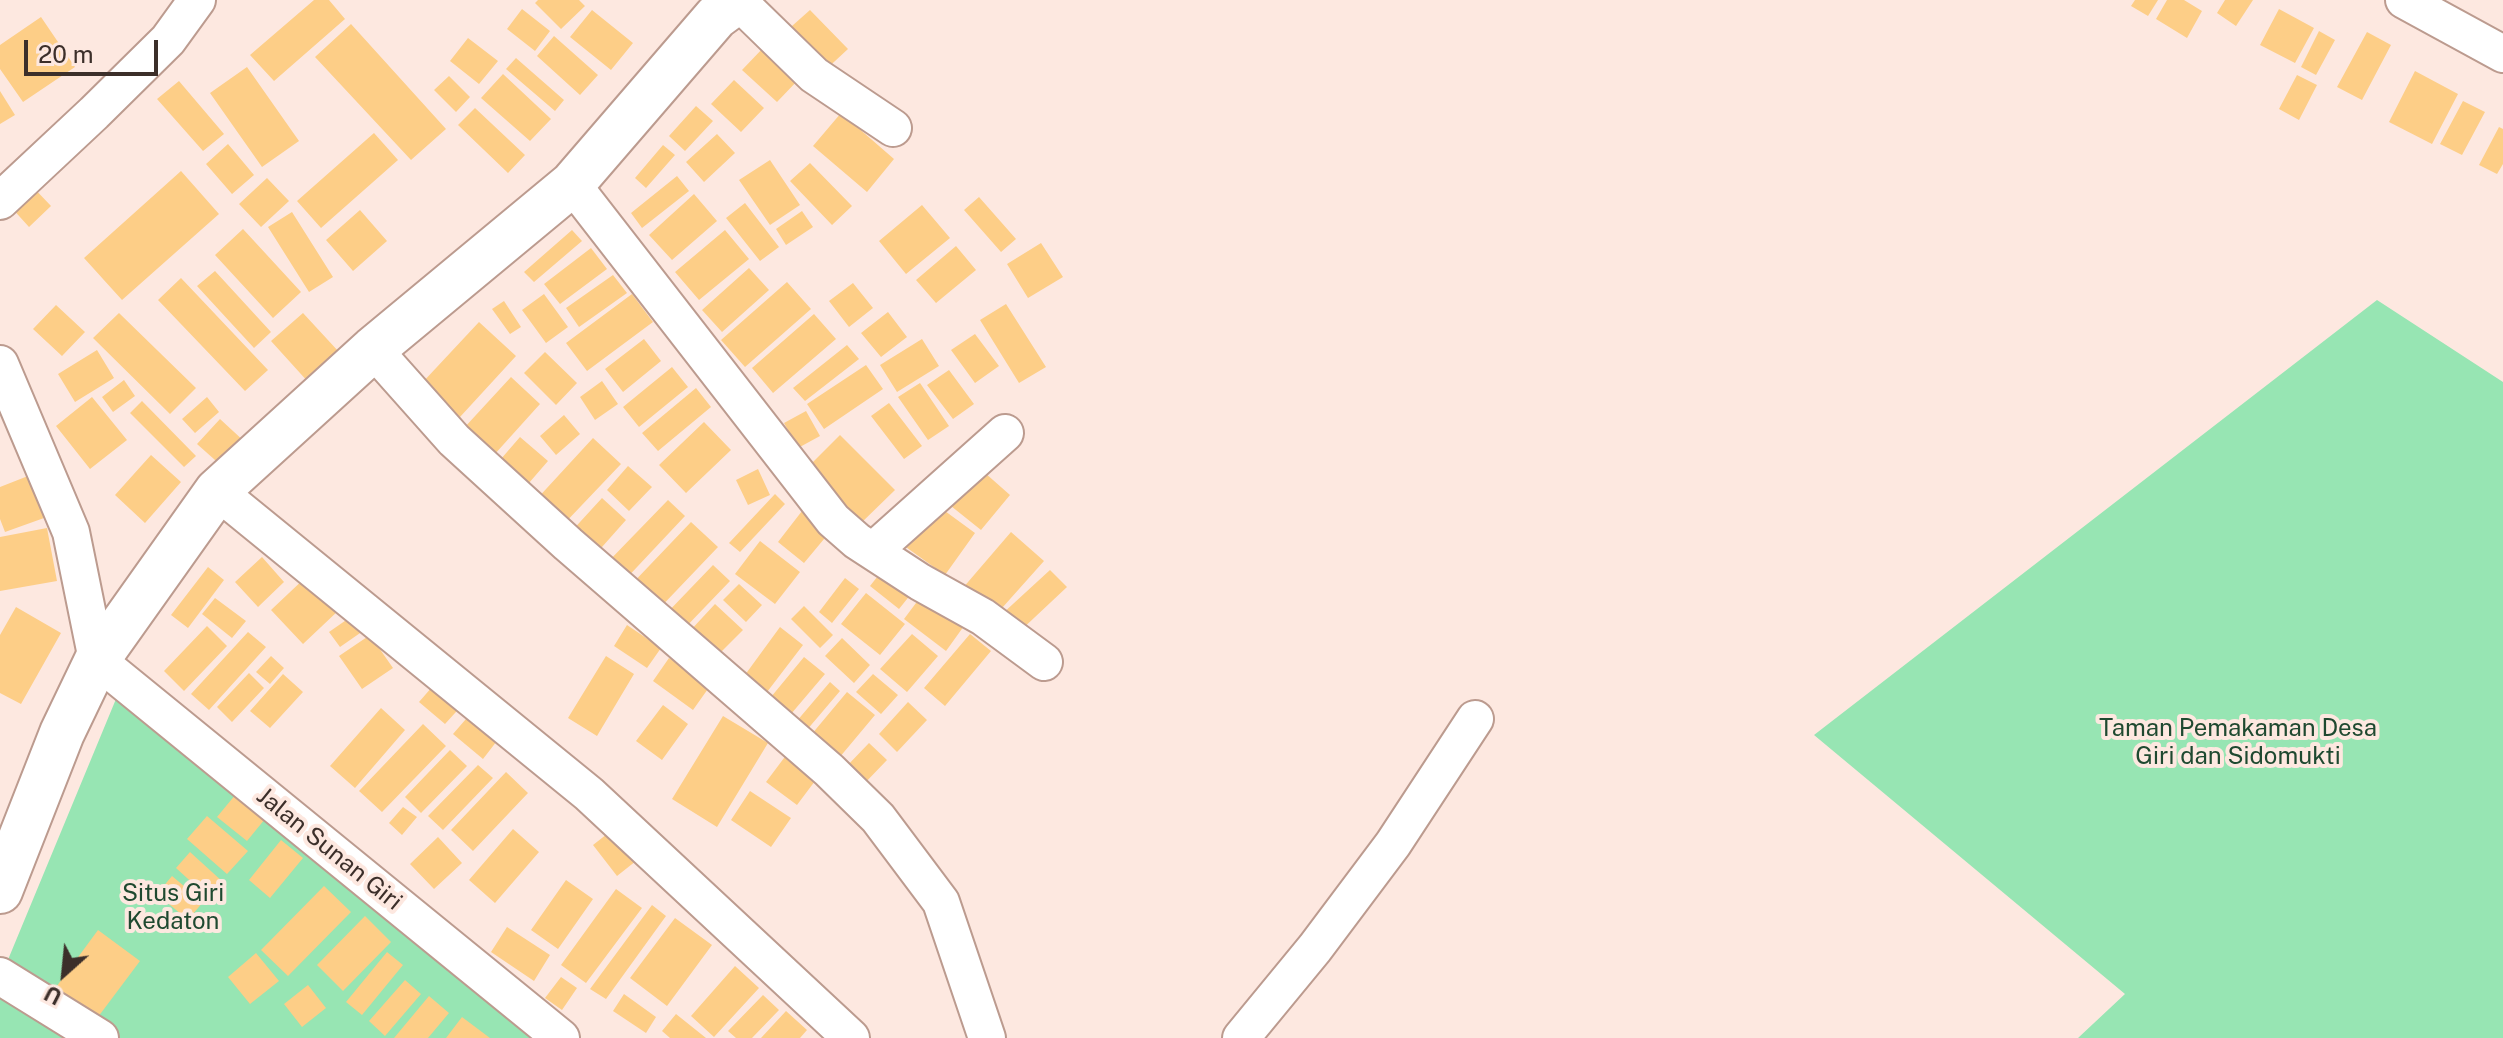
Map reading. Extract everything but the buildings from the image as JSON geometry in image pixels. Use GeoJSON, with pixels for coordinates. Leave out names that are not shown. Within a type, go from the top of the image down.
{"type":"FeatureCollection","features":[{"type":"Feature","properties":{"kind":"street"},"geometry":{"type":"LineString","coordinates":[[0,201],[157,50],[197,0]]}},
{"type":"Feature","properties":{"kind":"street"},"geometry":{"type":"LineString","coordinates":[[2404,0],[2503,54]]}},
{"type":"Feature","properties":{"kind":"street"},"geometry":{"type":"LineString","coordinates":[[0,891],[62,733],[97,660],[217,491],[373,349],[572,184],[722,4],[814,75],[893,128]]}},
{"type":"Feature","properties":{"kind":"street"},"geometry":{"type":"LineString","coordinates":[[572,184],[833,520],[873,551],[920,582],[983,617],[1044,662]]}},
{"type":"Feature","properties":{"kind":"street"},"geometry":{"type":"LineString","coordinates":[[373,349],[454,440],[568,544],[829,770],[878,818],[941,902],[987,1038]]}},
{"type":"Feature","properties":{"kind":"street"},"geometry":{"type":"LineString","coordinates":[[0,364],[71,532],[97,660]]}},
{"type":"Feature","properties":{"kind":"street"},"geometry":{"type":"LineString","coordinates":[[873,551],[1005,433]]}},
{"type":"Feature","properties":{"kind":"street"},"geometry":{"type":"LineString","coordinates":[[217,491],[589,794],[851,1038]]}},
{"type":"Feature","properties":{"kind":"street","name":"Jalan Sunan Giri"},"geometry":{"type":"LineString","coordinates":[[97,660],[561,1038]]}},
{"type":"Feature","properties":{"kind":"street"},"geometry":{"type":"LineString","coordinates":[[1241,1038],[1315,948],[1393,844],[1475,719]]}},
{"type":"Feature","properties":{"kind":"street"},"geometry":{"type":"LineString","coordinates":[[0,976],[100,1038]]}},
{"type":"Feature","properties":{"kind":"green space","name":"Taman Pemakaman Desa Giri dan Sidomukti"},"geometry":{"type":"Polygon","coordinates":[[[2377,300],[2503,382],[2503,1038],[2078,1038],[2125,994],[1814,735],[2377,300]]]}},
{"type":"Feature","properties":{"kind":"green space","name":"Situs Giri Kedaton"},"geometry":{"type":"Polygon","coordinates":[[[116,699],[549,1038],[0,1038],[0,979],[116,699]]]}}]}
